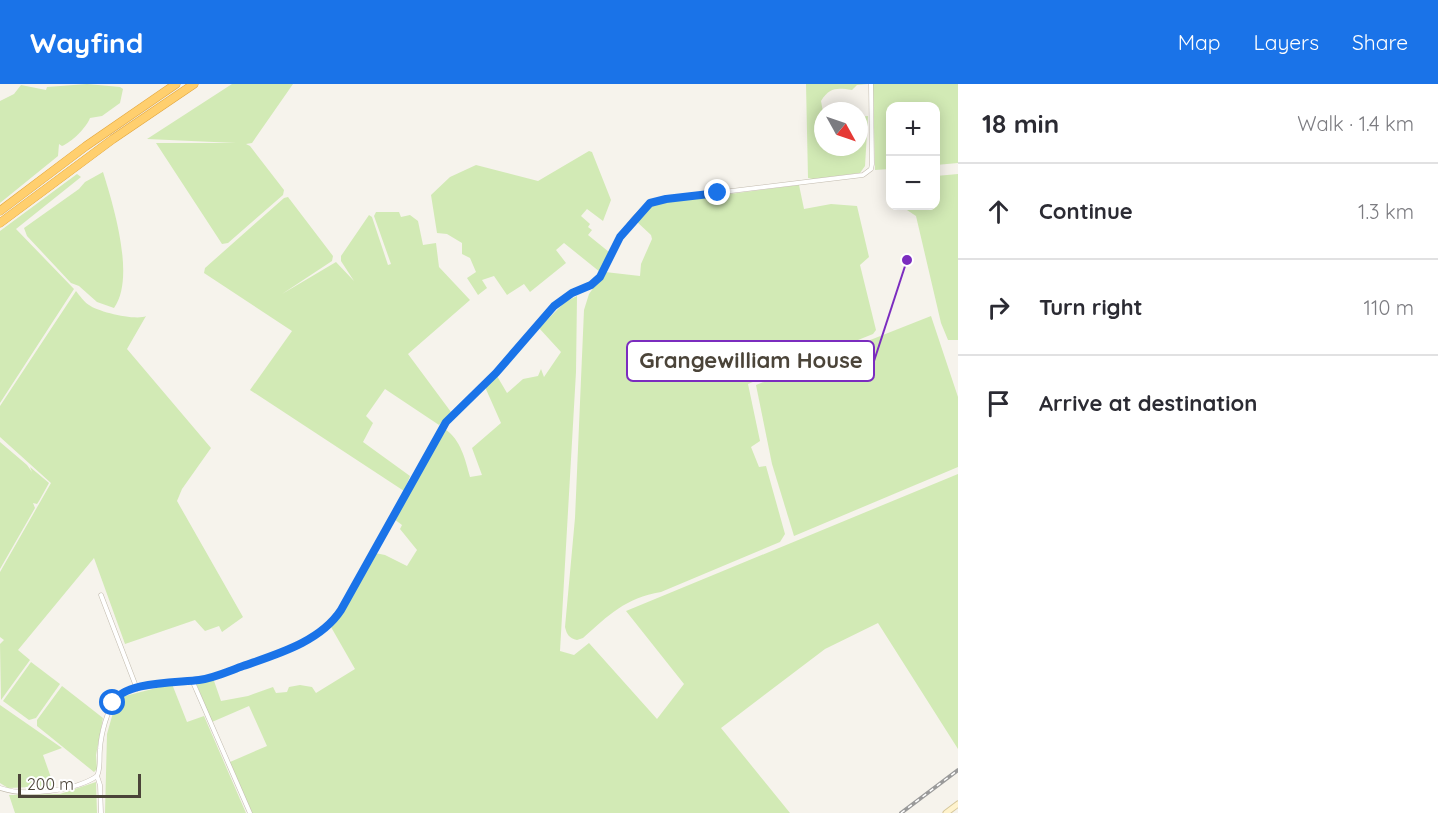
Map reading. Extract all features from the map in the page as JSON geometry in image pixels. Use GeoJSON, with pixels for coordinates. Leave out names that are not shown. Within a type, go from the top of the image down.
{"type":"FeatureCollection","features":[{"type":"Feature","properties":{"kind":"highway"},"geometry":{"type":"LineString","coordinates":[[0,211],[95,140],[176,84]]}},
{"type":"Feature","properties":{"kind":"highway"},"geometry":{"type":"LineString","coordinates":[[0,223],[105,145],[194,84]]}},
{"type":"Feature","properties":{"kind":"main road"},"geometry":{"type":"LineString","coordinates":[[946,813],[958,804]]}},
{"type":"Feature","properties":{"kind":"street"},"geometry":{"type":"LineString","coordinates":[[101,813],[100,785],[97,776],[103,732],[113,703],[124,692],[223,673],[286,651],[328,626],[341,610],[446,422],[496,373],[554,306],[600,277],[620,237],[650,203],[689,195],[864,175],[872,164],[871,84]]}},
{"type":"Feature","properties":{"kind":"street"},"geometry":{"type":"LineString","coordinates":[[101,594],[136,689]]}},
{"type":"Feature","properties":{"kind":"street"},"geometry":{"type":"LineString","coordinates":[[192,680],[250,813]]}},
{"type":"Feature","properties":{"kind":"street"},"geometry":{"type":"LineString","coordinates":[[0,788],[21,793],[55,790],[72,787],[97,776]]}},
{"type":"Feature","properties":{"kind":"green space"},"geometry":{"type":"Polygon","coordinates":[[[87,84],[120,87],[123,89],[120,103],[102,116],[90,118],[74,138],[62,146],[59,144],[58,156],[0,203],[0,101],[14,94],[21,85],[46,90],[47,87],[87,84]]]}},
{"type":"Feature","properties":{"kind":"green space"},"geometry":{"type":"Polygon","coordinates":[[[232,84],[293,84],[252,143],[246,144],[250,146],[284,190],[283,195],[228,243],[222,244],[156,143],[236,143],[147,139],[232,84]]]}},
{"type":"Feature","properties":{"kind":"green space"},"geometry":{"type":"Polygon","coordinates":[[[806,84],[868,84],[857,85],[852,90],[834,90],[828,93],[821,102],[814,102],[814,156],[866,156],[865,166],[860,173],[808,178],[806,84]]]}},
{"type":"Feature","properties":{"kind":"green space"},"geometry":{"type":"Polygon","coordinates":[[[873,84],[958,84],[958,163],[940,165],[940,102],[886,102],[886,169],[875,170],[873,84]]]}},
{"type":"Feature","properties":{"kind":"green space"},"geometry":{"type":"Polygon","coordinates":[[[589,151],[592,152],[611,200],[603,221],[587,209],[581,216],[590,224],[588,227],[592,230],[588,235],[609,252],[600,272],[564,243],[556,250],[566,263],[530,292],[524,284],[507,295],[494,276],[482,280],[487,288],[478,295],[467,278],[476,272],[470,258],[462,254],[462,243],[447,234],[437,233],[431,195],[450,177],[476,165],[538,181],[589,151]]]}},
{"type":"Feature","properties":{"kind":"green space"},"geometry":{"type":"Polygon","coordinates":[[[103,172],[117,221],[123,260],[120,295],[114,308],[97,302],[79,286],[71,283],[27,236],[24,228],[79,189],[85,182],[103,172]]]}},
{"type":"Feature","properties":{"kind":"green space"},"geometry":{"type":"Polygon","coordinates":[[[77,174],[81,177],[16,229],[74,289],[0,403],[0,231],[77,174]]]}},
{"type":"Feature","properties":{"kind":"green space"},"geometry":{"type":"Polygon","coordinates":[[[958,174],[958,340],[948,340],[941,323],[916,216],[907,210],[940,210],[940,176],[958,174]]]}},
{"type":"Feature","properties":{"kind":"green space"},"geometry":{"type":"Polygon","coordinates":[[[799,185],[804,209],[831,204],[857,206],[869,257],[860,265],[876,330],[873,334],[748,384],[760,441],[751,447],[759,467],[766,466],[785,534],[780,542],[661,592],[637,598],[618,609],[583,638],[577,640],[572,638],[565,627],[575,518],[584,310],[589,294],[605,272],[640,276],[641,264],[652,239],[651,235],[636,221],[653,204],[799,185]]]}},
{"type":"Feature","properties":{"kind":"green space"},"geometry":{"type":"Polygon","coordinates":[[[288,197],[333,256],[332,261],[282,294],[336,262],[354,281],[341,261],[341,256],[369,215],[372,217],[388,265],[391,264],[374,216],[376,212],[399,212],[401,217],[410,215],[418,221],[423,245],[436,243],[439,267],[470,300],[408,354],[451,412],[439,425],[385,389],[366,416],[373,423],[363,442],[410,476],[404,491],[250,390],[292,331],[204,273],[205,268],[284,198],[288,197]]]}},
{"type":"Feature","properties":{"kind":"green space"},"geometry":{"type":"Polygon","coordinates":[[[76,291],[87,304],[94,308],[126,317],[146,316],[127,349],[211,448],[182,489],[177,501],[243,617],[222,632],[219,626],[205,631],[195,620],[125,644],[94,558],[18,650],[30,660],[1,700],[0,644],[4,640],[0,637],[0,572],[51,483],[0,437],[0,406],[76,291]]]}},
{"type":"Feature","properties":{"kind":"green space"},"geometry":{"type":"Polygon","coordinates":[[[577,296],[576,372],[560,651],[574,655],[589,643],[657,719],[684,684],[626,611],[958,474],[958,749],[878,623],[825,649],[721,728],[790,813],[252,813],[230,762],[267,746],[249,706],[212,722],[196,683],[213,678],[221,701],[248,696],[273,687],[276,693],[287,692],[289,687],[300,685],[312,687],[316,693],[355,669],[331,627],[342,615],[375,553],[385,555],[407,566],[417,550],[400,529],[402,525],[394,519],[445,429],[459,444],[470,477],[482,475],[472,448],[501,423],[485,387],[497,376],[507,393],[523,379],[538,376],[541,369],[544,377],[561,352],[539,328],[565,302],[577,296]]]}},
{"type":"Feature","properties":{"kind":"green space"},"geometry":{"type":"Polygon","coordinates":[[[931,316],[958,397],[958,467],[794,536],[772,464],[756,385],[931,316]]]}},
{"type":"Feature","properties":{"kind":"green space"},"geometry":{"type":"Polygon","coordinates":[[[0,442],[32,472],[30,467],[49,483],[37,504],[33,503],[35,508],[0,569],[0,442]]]}},
{"type":"Feature","properties":{"kind":"green space"},"geometry":{"type":"Polygon","coordinates":[[[31,662],[60,684],[36,718],[29,720],[3,701],[31,662]]]}},
{"type":"Feature","properties":{"kind":"green space"},"geometry":{"type":"Polygon","coordinates":[[[172,684],[187,722],[204,716],[246,813],[105,813],[107,734],[116,702],[125,696],[172,684]]]}},
{"type":"Feature","properties":{"kind":"green space"},"geometry":{"type":"Polygon","coordinates":[[[62,686],[103,718],[96,755],[97,769],[94,772],[37,726],[37,720],[62,686]]]}},
{"type":"Feature","properties":{"kind":"green space"},"geometry":{"type":"Polygon","coordinates":[[[0,705],[62,748],[43,755],[54,786],[8,788],[0,783],[0,705]]]}},
{"type":"Feature","properties":{"kind":"green space"},"geometry":{"type":"Polygon","coordinates":[[[96,782],[97,813],[15,813],[9,795],[60,794],[96,782]]]}},
{"type":"Feature","properties":{"kind":"railway"},"geometry":{"type":"LineString","coordinates":[[901,813],[958,770]]}},
{"type":"Feature","properties":{"kind":"place","name":"Grangewilliam House"},"geometry":{"type":"Point","coordinates":[907,260]}},
{"type":"Feature","properties":{"kind":"route"},"geometry":{"type":"LineString","coordinates":[[113,703],[124,692],[170,682],[200,680],[286,651],[328,626],[341,610],[435,440],[454,413],[496,373],[554,306],[600,277],[615,244],[650,203],[689,195],[718,193]]}}]}
